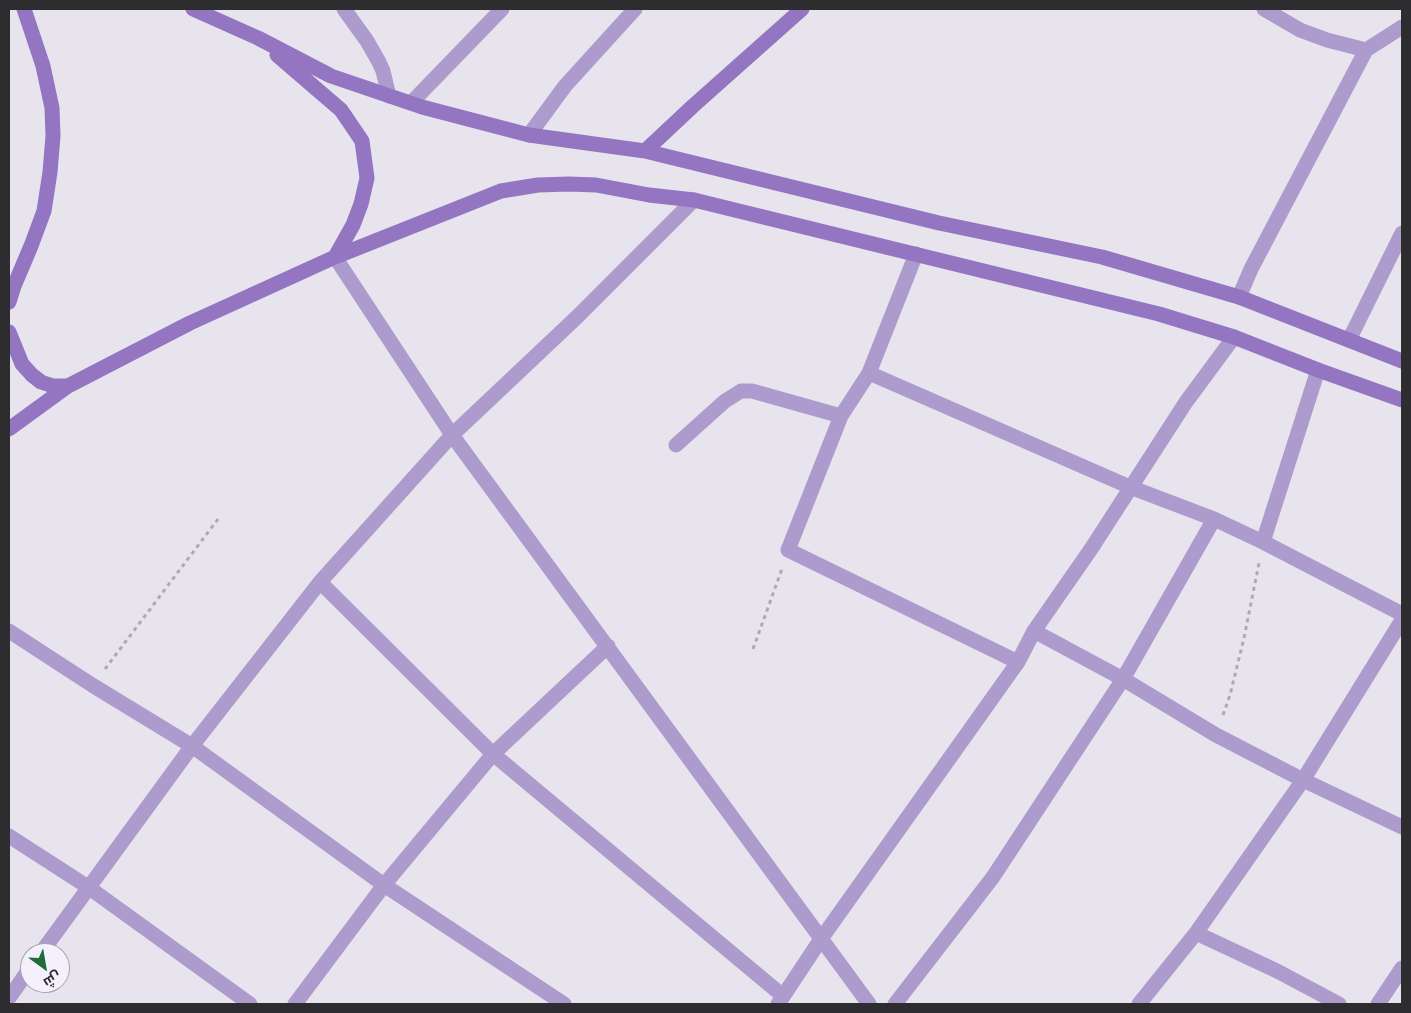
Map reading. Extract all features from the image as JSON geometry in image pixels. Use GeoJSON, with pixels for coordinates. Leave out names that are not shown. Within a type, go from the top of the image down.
{"type":"FeatureCollection","features":[{"type":"Feature","properties":{"kind":"street"},"geometry":{"type":"LineString","coordinates":[[9,302],[11,284],[31,246],[44,211],[53,136],[52,108],[43,66],[24,9]]}},
{"type":"Feature","properties":{"kind":"street"},"geometry":{"type":"LineString","coordinates":[[193,9],[258,38],[331,76],[422,107],[529,134],[645,151],[939,223],[1102,258],[1239,298],[1402,362]]}},
{"type":"Feature","properties":{"kind":"street"},"geometry":{"type":"LineString","coordinates":[[344,9],[367,41],[379,62],[389,96]]}},
{"type":"Feature","properties":{"kind":"street"},"geometry":{"type":"LineString","coordinates":[[411,103],[502,9]]}},
{"type":"Feature","properties":{"kind":"street"},"geometry":{"type":"LineString","coordinates":[[529,134],[565,86],[635,9]]}},
{"type":"Feature","properties":{"kind":"street"},"geometry":{"type":"LineString","coordinates":[[645,151],[802,9]]}},
{"type":"Feature","properties":{"kind":"street"},"geometry":{"type":"LineString","coordinates":[[1264,9],[1300,30],[1327,40],[1366,50]]}},
{"type":"Feature","properties":{"kind":"street"},"geometry":{"type":"LineString","coordinates":[[1239,298],[1251,269],[1366,50],[1402,28]]}},
{"type":"Feature","properties":{"kind":"street"},"geometry":{"type":"LineString","coordinates":[[258,38],[341,110],[362,141],[368,178],[353,225],[335,258]]}},
{"type":"Feature","properties":{"kind":"street"},"geometry":{"type":"LineString","coordinates":[[9,429],[68,386],[190,323],[335,258],[501,191],[538,185],[569,184],[596,185],[694,200],[1159,314],[1234,336],[1318,370],[1402,400]]}},
{"type":"Feature","properties":{"kind":"street"},"geometry":{"type":"LineString","coordinates":[[48,943],[192,746],[320,582],[452,435],[578,316],[694,200]]}},
{"type":"Feature","properties":{"kind":"street"},"geometry":{"type":"LineString","coordinates":[[1349,340],[1402,233]]}},
{"type":"Feature","properties":{"kind":"street"},"geometry":{"type":"LineString","coordinates":[[916,254],[870,373],[841,416],[788,550],[1018,662]]}},
{"type":"Feature","properties":{"kind":"street"},"geometry":{"type":"LineString","coordinates":[[335,258],[452,435],[869,1004]]}},
{"type":"Feature","properties":{"kind":"street"},"geometry":{"type":"LineString","coordinates":[[9,332],[22,364],[32,375],[41,382],[53,386],[68,386]]}},
{"type":"Feature","properties":{"kind":"street"},"geometry":{"type":"LineString","coordinates":[[320,582],[493,754],[780,1000],[821,939],[1018,662],[1034,631],[1091,549],[1186,402],[1234,336]]}},
{"type":"Feature","properties":{"kind":"street"},"geometry":{"type":"LineString","coordinates":[[1263,542],[1318,370]]}},
{"type":"Feature","properties":{"kind":"street"},"geometry":{"type":"LineString","coordinates":[[870,373],[1130,487],[1214,519],[1263,542],[1402,614]]}},
{"type":"Feature","properties":{"kind":"street"},"geometry":{"type":"LineString","coordinates":[[676,446],[725,401],[742,391],[752,391],[841,416]]}},
{"type":"Feature","properties":{"kind":"street"},"geometry":{"type":"LineString","coordinates":[[895,1004],[993,877],[1122,679],[1214,519]]}},
{"type":"Feature","properties":{"kind":"street"},"geometry":{"type":"LineString","coordinates":[[1139,1004],[1196,933],[1303,780],[1402,620]]}},
{"type":"Feature","properties":{"kind":"street"},"geometry":{"type":"LineString","coordinates":[[1034,631],[1122,679],[1216,734],[1303,780],[1402,827]]}},
{"type":"Feature","properties":{"kind":"street"},"geometry":{"type":"LineString","coordinates":[[9,632],[192,746],[384,885],[564,1004]]}},
{"type":"Feature","properties":{"kind":"street"},"geometry":{"type":"LineString","coordinates":[[295,1004],[384,885],[493,754],[608,646]]}},
{"type":"Feature","properties":{"kind":"street"},"geometry":{"type":"LineString","coordinates":[[9,836],[88,887],[250,1004]]}},
{"type":"Feature","properties":{"kind":"street"},"geometry":{"type":"LineString","coordinates":[[1196,933],[1277,971],[1339,1004]]}},
{"type":"Feature","properties":{"kind":"street"},"geometry":{"type":"LineString","coordinates":[[1378,1004],[1402,968]]}},
{"type":"Feature","properties":{"kind":"street"},"geometry":{"type":"LineString","coordinates":[[9,998],[20,982]]}},
{"type":"Feature","properties":{"kind":"path"},"geometry":{"type":"LineString","coordinates":[[92,685],[218,519]]}},
{"type":"Feature","properties":{"kind":"path"},"geometry":{"type":"LineString","coordinates":[[1216,734],[1230,695],[1244,638],[1263,542]]}},
{"type":"Feature","properties":{"kind":"path"},"geometry":{"type":"LineString","coordinates":[[753,648],[788,550]]}}]}
